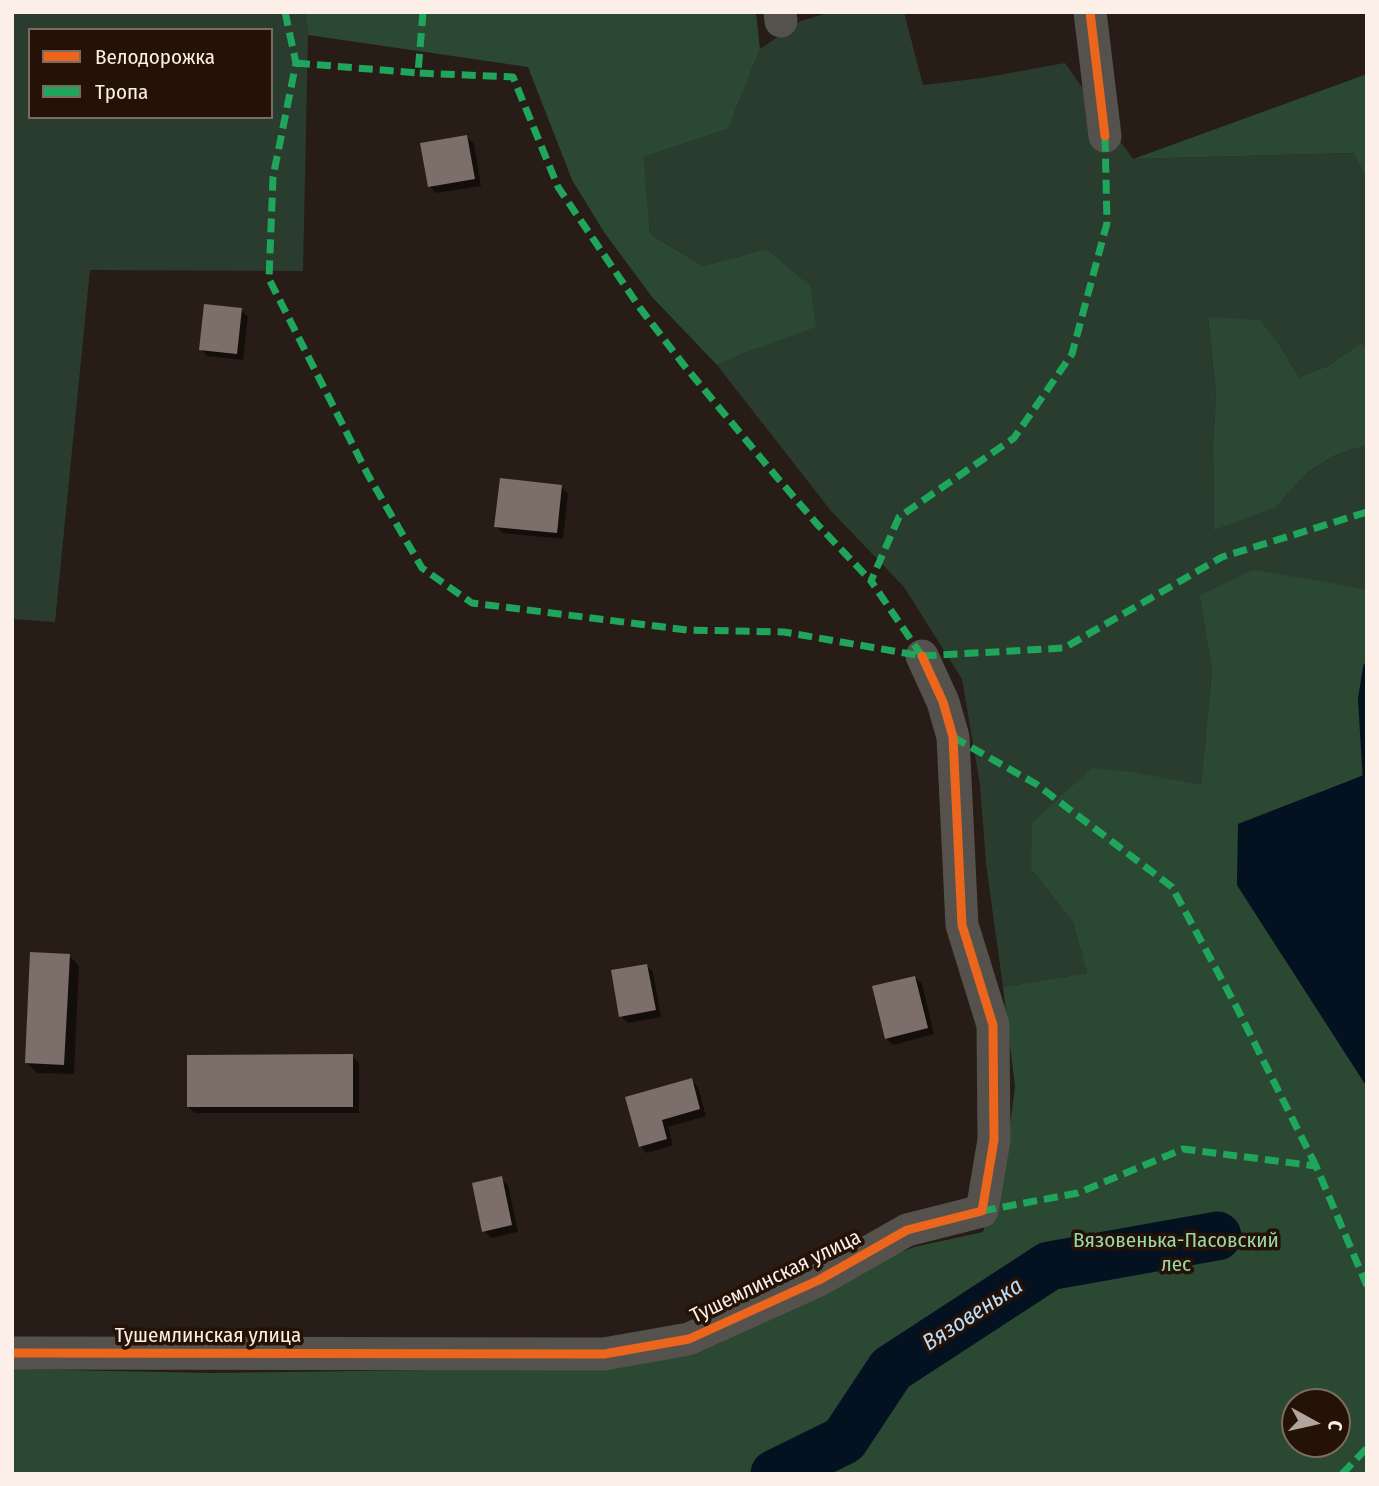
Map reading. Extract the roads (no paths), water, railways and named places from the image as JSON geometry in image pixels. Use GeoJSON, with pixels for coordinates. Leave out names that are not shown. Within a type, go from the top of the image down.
{"type":"FeatureCollection","features":[{"type":"Feature","properties":{"kind":"street"},"geometry":{"type":"LineString","coordinates":[[1090,12],[1105,136]]}},
{"type":"Feature","properties":{"kind":"street","name":"Тушемлинская улица"},"geometry":{"type":"LineString","coordinates":[[12,1353],[604,1354],[689,1339],[819,1280],[908,1230],[982,1211],[994,1140],[993,1025],[962,925],[953,737],[943,702],[922,656]]}},
{"type":"Feature","properties":{"kind":"water"},"geometry":{"type":"Polygon","coordinates":[[[1367,774],[1367,1087],[1237,885],[1238,824],[1367,774]]]}},
{"type":"Feature","properties":{"kind":"waterway"},"geometry":{"type":"LineString","coordinates":[[1367,667],[1362,699],[1367,782]]}},
{"type":"Feature","properties":{"kind":"waterway","name":"Вязовенька"},"geometry":{"type":"LineString","coordinates":[[775,1474],[844,1440],[891,1369],[1049,1266],[1217,1236]]}},
{"type":"Feature","properties":{"kind":"park label","name":"Вязовенька-Пасовский лес"},"geometry":{"type":"Point","coordinates":[1176,1253]}}]}
